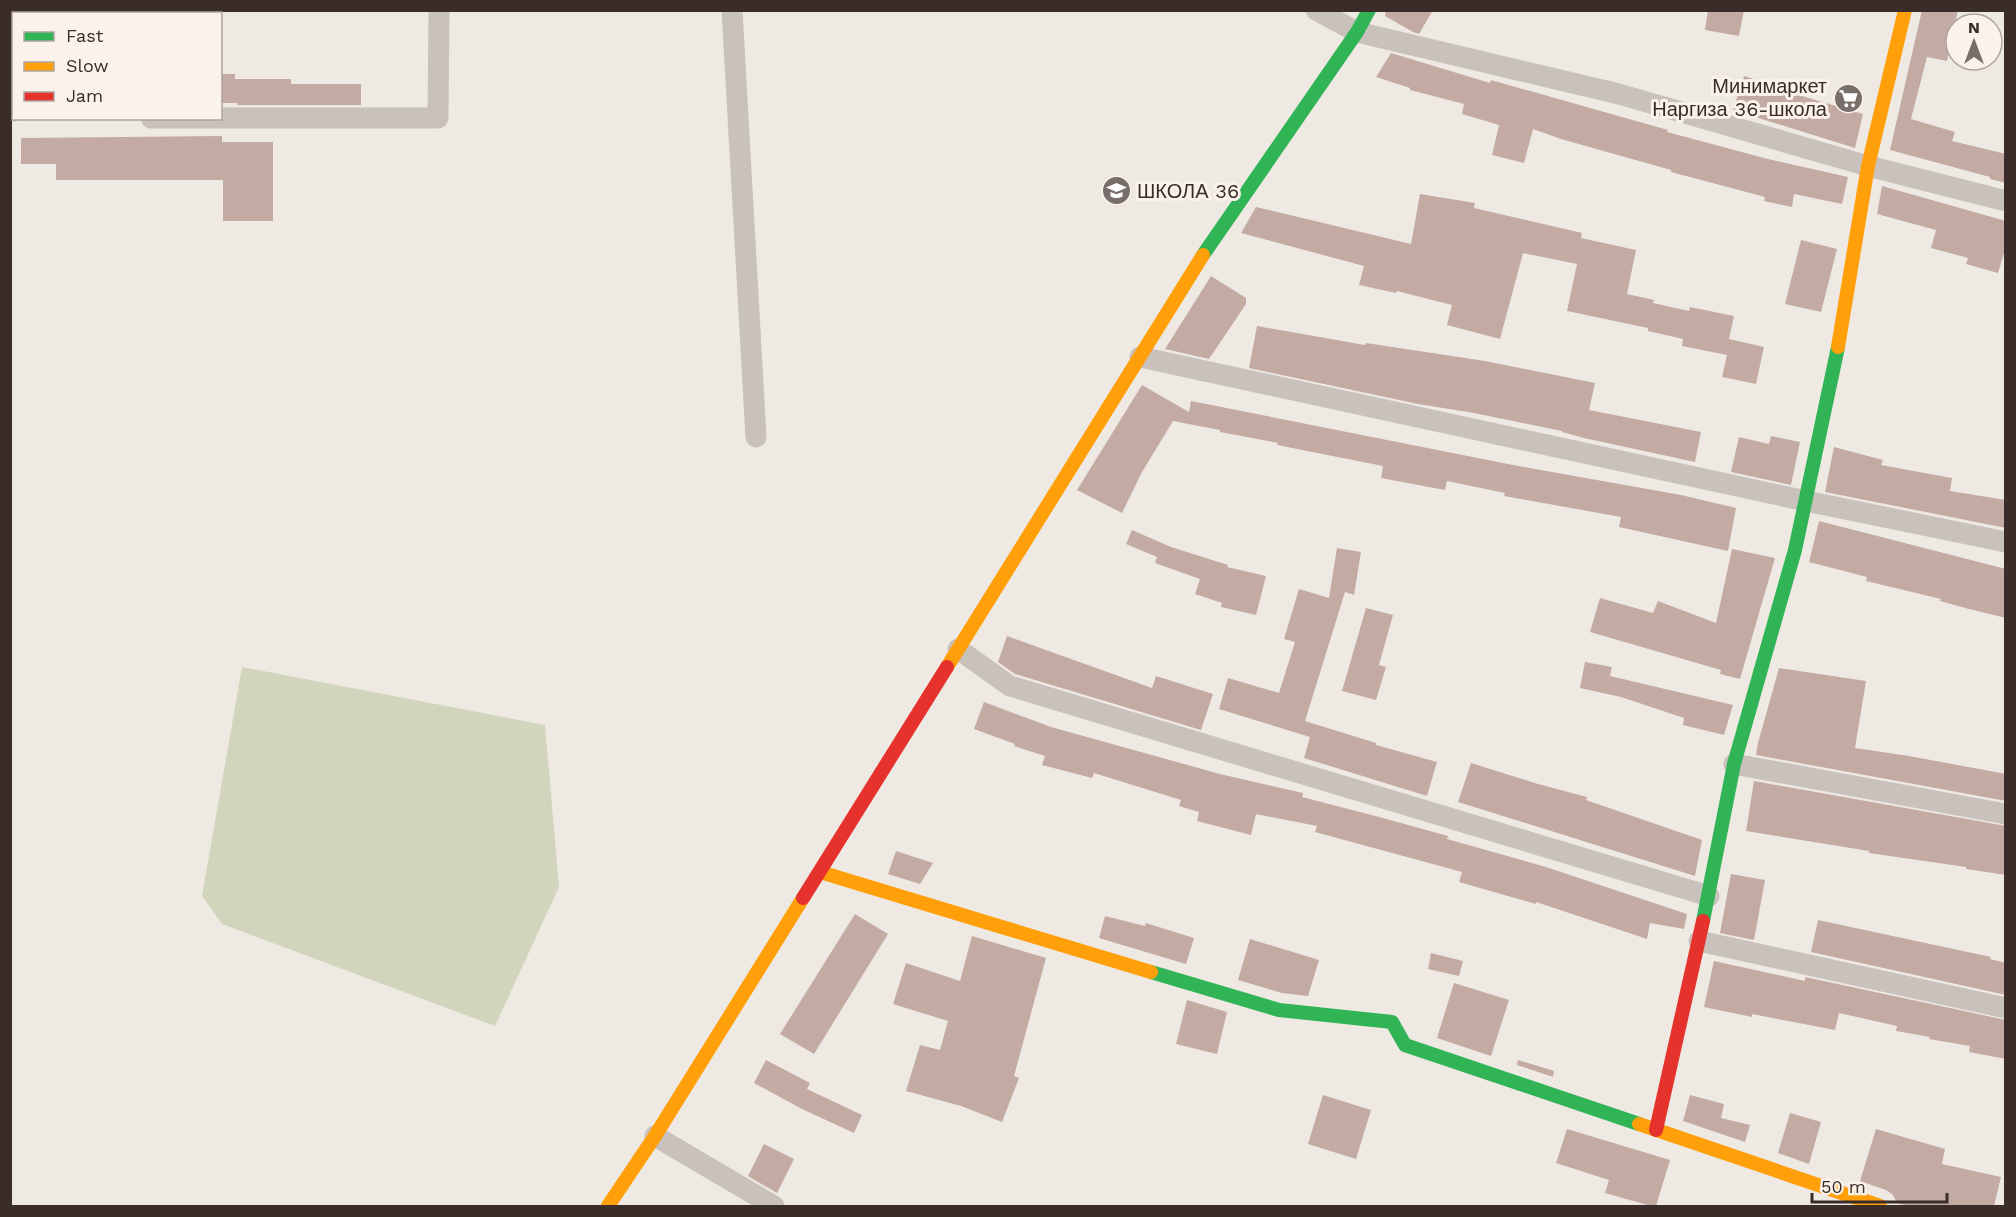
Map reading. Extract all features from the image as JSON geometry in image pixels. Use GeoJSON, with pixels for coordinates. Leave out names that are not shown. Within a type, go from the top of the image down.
{"type":"FeatureCollection","features":[{"type":"Feature","properties":{"kind":"street"},"geometry":{"type":"LineString","coordinates":[[222,119],[438,118],[439,10]]}},
{"type":"Feature","properties":{"kind":"street"},"geometry":{"type":"LineString","coordinates":[[732,10],[756,437]]}},
{"type":"Feature","properties":{"kind":"street"},"geometry":{"type":"LineString","coordinates":[[1316,10],[1357,32],[1619,94],[1868,166],[2006,201]]}},
{"type":"Feature","properties":{"kind":"street"},"geometry":{"type":"LineString","coordinates":[[608,1206],[655,1136],[1212,241],[1357,32],[1369,10]]}},
{"type":"Feature","properties":{"kind":"street"},"geometry":{"type":"LineString","coordinates":[[1656,1130],[1709,896],[1734,764],[1795,550],[1806,501],[1836,356],[1868,166],[1905,10]]}},
{"type":"Feature","properties":{"kind":"street"},"geometry":{"type":"LineString","coordinates":[[1140,357],[2006,542]]}},
{"type":"Feature","properties":{"kind":"street"},"geometry":{"type":"LineString","coordinates":[[958,649],[1010,686],[1709,896]]}},
{"type":"Feature","properties":{"kind":"street"},"geometry":{"type":"LineString","coordinates":[[1734,764],[2006,814]]}},
{"type":"Feature","properties":{"kind":"street"},"geometry":{"type":"LineString","coordinates":[[820,872],[1279,1010],[1392,1023],[1405,1045],[1880,1206]]}},
{"type":"Feature","properties":{"kind":"street"},"geometry":{"type":"LineString","coordinates":[[1699,941],[2006,1008]]}},
{"type":"Feature","properties":{"kind":"street"},"geometry":{"type":"LineString","coordinates":[[655,1136],[774,1206]]}},
{"type":"Feature","properties":{"kind":"green space"},"geometry":{"type":"Polygon","coordinates":[[[242,667],[545,725],[559,887],[495,1026],[222,924],[202,896],[242,667]]]}},
{"type":"Feature","properties":{"kind":"building"},"geometry":{"type":"Polygon","coordinates":[[[1386,10],[1433,10],[1419,34],[1385,16],[1386,10]]]}},
{"type":"Feature","properties":{"kind":"building"},"geometry":{"type":"Polygon","coordinates":[[[1708,10],[1744,10],[1739,36],[1705,30],[1708,10]]]}},
{"type":"Feature","properties":{"kind":"building"},"geometry":{"type":"Polygon","coordinates":[[[1922,10],[1958,10],[1958,12],[1944,12],[1944,60],[1927,57],[1911,119],[1955,132],[1952,141],[2006,154],[2006,183],[1890,150],[1922,10]]]}},
{"type":"Feature","properties":{"kind":"building"},"geometry":{"type":"Polygon","coordinates":[[[1391,53],[1490,83],[1491,80],[1668,130],[1667,132],[1768,159],[1848,177],[1842,204],[1794,194],[1792,207],[1764,201],[1765,197],[1671,172],[1671,170],[1533,129],[1524,163],[1492,155],[1499,125],[1462,114],[1464,104],[1410,90],[1410,88],[1376,77],[1391,53]]]}},
{"type":"Feature","properties":{"kind":"building"},"geometry":{"type":"Polygon","coordinates":[[[222,74],[235,74],[235,79],[291,79],[291,84],[361,84],[361,105],[237,105],[237,103],[222,103],[222,74]]]}},
{"type":"Feature","properties":{"kind":"building"},"geometry":{"type":"Polygon","coordinates":[[[1744,76],[1786,89],[1785,91],[1863,114],[1855,148],[1733,110],[1744,76]]]}},
{"type":"Feature","properties":{"kind":"building"},"geometry":{"type":"Polygon","coordinates":[[[222,136],[222,142],[273,142],[273,221],[223,221],[223,180],[56,180],[56,164],[21,164],[21,138],[222,136]]]}},
{"type":"Feature","properties":{"kind":"building"},"geometry":{"type":"Polygon","coordinates":[[[1882,186],[2006,221],[2006,246],[1998,273],[1966,264],[1968,258],[1931,248],[1936,230],[1877,214],[1882,186]]]}},
{"type":"Feature","properties":{"kind":"building"},"geometry":{"type":"Polygon","coordinates":[[[1420,194],[1475,203],[1474,208],[1582,233],[1581,238],[1636,250],[1627,294],[1654,300],[1653,303],[1689,311],[1690,307],[1734,316],[1729,339],[1764,347],[1756,384],[1722,377],[1727,355],[1682,346],[1683,339],[1648,331],[1648,328],[1567,311],[1577,264],[1523,253],[1500,339],[1447,325],[1452,305],[1397,291],[1396,293],[1359,285],[1364,266],[1241,233],[1256,207],[1411,244],[1420,194]]]}},
{"type":"Feature","properties":{"kind":"building"},"geometry":{"type":"Polygon","coordinates":[[[1801,240],[1837,249],[1821,312],[1785,304],[1801,240]]]}},
{"type":"Feature","properties":{"kind":"building"},"geometry":{"type":"Polygon","coordinates":[[[1211,276],[1246,298],[1246,304],[1209,359],[1165,349],[1211,276]]]}},
{"type":"Feature","properties":{"kind":"building"},"geometry":{"type":"Polygon","coordinates":[[[1257,326],[1365,345],[1366,343],[1485,361],[1595,383],[1589,410],[1701,432],[1695,462],[1584,438],[1562,431],[1418,404],[1249,368],[1257,326]]]}},
{"type":"Feature","properties":{"kind":"building"},"geometry":{"type":"Polygon","coordinates":[[[1142,385],[1189,412],[1191,401],[1513,465],[1681,495],[1736,508],[1728,551],[1619,527],[1621,517],[1504,496],[1505,493],[1447,481],[1445,490],[1381,478],[1383,466],[1173,421],[1142,472],[1122,513],[1077,490],[1142,385]]]}},
{"type":"Feature","properties":{"kind":"building"},"geometry":{"type":"Polygon","coordinates":[[[1771,436],[1800,442],[1791,485],[1731,472],[1739,437],[1769,444],[1771,436]]]}},
{"type":"Feature","properties":{"kind":"building"},"geometry":{"type":"Polygon","coordinates":[[[1834,447],[1883,460],[1881,465],[1952,478],[1950,491],[2006,500],[2006,528],[1825,492],[1834,447]]]}},
{"type":"Feature","properties":{"kind":"building"},"geometry":{"type":"Polygon","coordinates":[[[1819,521],[2006,569],[2006,618],[1866,581],[1867,577],[1809,562],[1819,521]]]}},
{"type":"Feature","properties":{"kind":"building"},"geometry":{"type":"Polygon","coordinates":[[[1132,530],[1171,547],[1228,565],[1227,567],[1266,576],[1256,615],[1221,607],[1222,603],[1195,594],[1200,579],[1155,563],[1157,557],[1126,544],[1132,530]]]}},
{"type":"Feature","properties":{"kind":"building"},"geometry":{"type":"Polygon","coordinates":[[[1337,548],[1361,552],[1354,595],[1345,592],[1305,721],[1376,743],[1376,745],[1437,762],[1427,796],[1304,758],[1310,737],[1219,709],[1228,678],[1279,693],[1295,642],[1284,639],[1299,589],[1329,598],[1337,548]]]}},
{"type":"Feature","properties":{"kind":"building"},"geometry":{"type":"Polygon","coordinates":[[[1732,549],[1775,558],[1740,679],[1720,674],[1721,670],[1590,632],[1600,598],[1653,613],[1658,601],[1716,623],[1732,549]]]}},
{"type":"Feature","properties":{"kind":"building"},"geometry":{"type":"Polygon","coordinates":[[[1366,608],[1393,615],[1379,665],[1386,667],[1376,700],[1342,691],[1366,608]]]}},
{"type":"Feature","properties":{"kind":"building"},"geometry":{"type":"Polygon","coordinates":[[[1007,636],[1152,688],[1156,676],[1213,694],[1201,730],[1015,674],[998,662],[1007,636]]]}},
{"type":"Feature","properties":{"kind":"building"},"geometry":{"type":"Polygon","coordinates":[[[1585,662],[1612,667],[1610,676],[1733,705],[1724,735],[1683,725],[1684,718],[1621,697],[1580,688],[1585,662]]]}},
{"type":"Feature","properties":{"kind":"building"},"geometry":{"type":"Polygon","coordinates":[[[1779,668],[1866,681],[1855,748],[2006,774],[2006,801],[1756,755],[1779,668]]]}},
{"type":"Feature","properties":{"kind":"building"},"geometry":{"type":"Polygon","coordinates":[[[984,702],[1051,727],[1220,774],[1303,793],[1302,797],[1448,836],[1447,839],[1546,867],[1687,914],[1684,929],[1650,923],[1647,939],[1536,902],[1536,904],[1459,882],[1462,872],[1315,832],[1317,826],[1256,814],[1251,835],[1197,821],[1199,812],[1179,806],[1181,800],[1094,773],[1092,778],[1042,765],[1045,756],[974,729],[984,702]]]}},
{"type":"Feature","properties":{"kind":"building"},"geometry":{"type":"Polygon","coordinates":[[[1471,763],[1587,797],[1586,800],[1702,840],[1695,876],[1458,802],[1471,763]]]}},
{"type":"Feature","properties":{"kind":"building"},"geometry":{"type":"Polygon","coordinates":[[[1754,781],[2006,826],[2006,875],[1746,831],[1754,781]]]}},
{"type":"Feature","properties":{"kind":"building"},"geometry":{"type":"Polygon","coordinates":[[[896,851],[933,863],[920,884],[888,874],[896,851]]]}},
{"type":"Feature","properties":{"kind":"building"},"geometry":{"type":"Polygon","coordinates":[[[1731,874],[1765,880],[1754,940],[1720,933],[1731,874]]]}},
{"type":"Feature","properties":{"kind":"building"},"geometry":{"type":"Polygon","coordinates":[[[855,914],[888,934],[814,1054],[780,1034],[855,914]]]}},
{"type":"Feature","properties":{"kind":"building"},"geometry":{"type":"Polygon","coordinates":[[[1105,916],[1145,926],[1146,923],[1194,938],[1186,964],[1099,938],[1105,916]]]}},
{"type":"Feature","properties":{"kind":"building"},"geometry":{"type":"Polygon","coordinates":[[[1818,920],[1991,957],[1990,959],[2006,963],[2006,995],[1811,952],[1818,920]]]}},
{"type":"Feature","properties":{"kind":"building"},"geometry":{"type":"Polygon","coordinates":[[[972,936],[1046,958],[1014,1076],[1019,1078],[1002,1122],[961,1106],[906,1091],[920,1045],[940,1050],[948,1021],[893,1004],[906,963],[960,981],[972,936]]]}},
{"type":"Feature","properties":{"kind":"building"},"geometry":{"type":"Polygon","coordinates":[[[1250,939],[1319,960],[1308,996],[1282,993],[1238,980],[1250,939]]]}},
{"type":"Feature","properties":{"kind":"building"},"geometry":{"type":"Polygon","coordinates":[[[1431,953],[1463,961],[1459,976],[1428,969],[1431,953]]]}},
{"type":"Feature","properties":{"kind":"building"},"geometry":{"type":"Polygon","coordinates":[[[1714,961],[1805,981],[1805,977],[2006,1020],[2006,1059],[1969,1052],[1970,1046],[1896,1031],[1897,1026],[1839,1013],[1835,1030],[1704,1007],[1714,961]]]}},
{"type":"Feature","properties":{"kind":"building"},"geometry":{"type":"Polygon","coordinates":[[[1454,983],[1509,1000],[1491,1056],[1437,1038],[1454,983]]]}},
{"type":"Feature","properties":{"kind":"building"},"geometry":{"type":"Polygon","coordinates":[[[1187,1000],[1227,1012],[1217,1054],[1176,1044],[1187,1000]]]}},
{"type":"Feature","properties":{"kind":"building"},"geometry":{"type":"Polygon","coordinates":[[[766,1060],[810,1083],[807,1089],[862,1115],[854,1133],[754,1083],[766,1060]]]}},
{"type":"Feature","properties":{"kind":"building"},"geometry":{"type":"Polygon","coordinates":[[[1518,1060],[1554,1071],[1553,1077],[1517,1065],[1518,1060]]]}},
{"type":"Feature","properties":{"kind":"building"},"geometry":{"type":"Polygon","coordinates":[[[1323,1095],[1371,1110],[1356,1159],[1308,1144],[1323,1095]]]}},
{"type":"Feature","properties":{"kind":"building"},"geometry":{"type":"Polygon","coordinates":[[[1690,1095],[1724,1104],[1721,1118],[1750,1125],[1745,1142],[1683,1121],[1690,1095]]]}},
{"type":"Feature","properties":{"kind":"building"},"geometry":{"type":"Polygon","coordinates":[[[1790,1113],[1821,1122],[1809,1164],[1778,1153],[1790,1113]]]}},
{"type":"Feature","properties":{"kind":"building"},"geometry":{"type":"Polygon","coordinates":[[[1567,1129],[1670,1160],[1656,1206],[1605,1193],[1609,1180],[1556,1163],[1567,1129]]]}},
{"type":"Feature","properties":{"kind":"building"},"geometry":{"type":"Polygon","coordinates":[[[1876,1129],[1945,1149],[1942,1164],[2001,1177],[1994,1206],[1908,1206],[1897,1203],[1893,1195],[1886,1190],[1860,1181],[1876,1129]]]}},
{"type":"Feature","properties":{"kind":"building"},"geometry":{"type":"Polygon","coordinates":[[[764,1144],[794,1159],[777,1193],[748,1176],[764,1144]]]}},
{"type":"Feature","properties":{"kind":"traffic: fast"},"geometry":{"type":"LineString","coordinates":[[1203,255],[1357,32],[1369,10]]}},
{"type":"Feature","properties":{"kind":"traffic: fast"},"geometry":{"type":"LineString","coordinates":[[1703,921],[1734,764],[1795,550],[1838,347]]}},
{"type":"Feature","properties":{"kind":"traffic: fast"},"geometry":{"type":"LineString","coordinates":[[1151,972],[1279,1010],[1392,1022],[1405,1045],[1639,1124]]}},
{"type":"Feature","properties":{"kind":"traffic: slow"},"geometry":{"type":"LineString","coordinates":[[1838,347],[1868,166],[1905,10]]}},
{"type":"Feature","properties":{"kind":"traffic: slow"},"geometry":{"type":"LineString","coordinates":[[947,667],[1203,255]]}},
{"type":"Feature","properties":{"kind":"traffic: slow"},"geometry":{"type":"LineString","coordinates":[[820,872],[1151,972]]}},
{"type":"Feature","properties":{"kind":"traffic: slow"},"geometry":{"type":"LineString","coordinates":[[608,1206],[655,1136],[803,898]]}},
{"type":"Feature","properties":{"kind":"traffic: slow"},"geometry":{"type":"LineString","coordinates":[[1639,1124],[1880,1206]]}},
{"type":"Feature","properties":{"kind":"traffic: jam"},"geometry":{"type":"LineString","coordinates":[[803,898],[947,667]]}},
{"type":"Feature","properties":{"kind":"traffic: jam"},"geometry":{"type":"LineString","coordinates":[[1656,1130],[1703,921]]}},
{"type":"Feature","properties":{"kind":"place","name":"Минимаркет Наргиза 36-школа"},"geometry":{"type":"Point","coordinates":[1848,98]}},
{"type":"Feature","properties":{"kind":"place","name":"ШКОЛА 36"},"geometry":{"type":"Point","coordinates":[1116,191]}}]}
